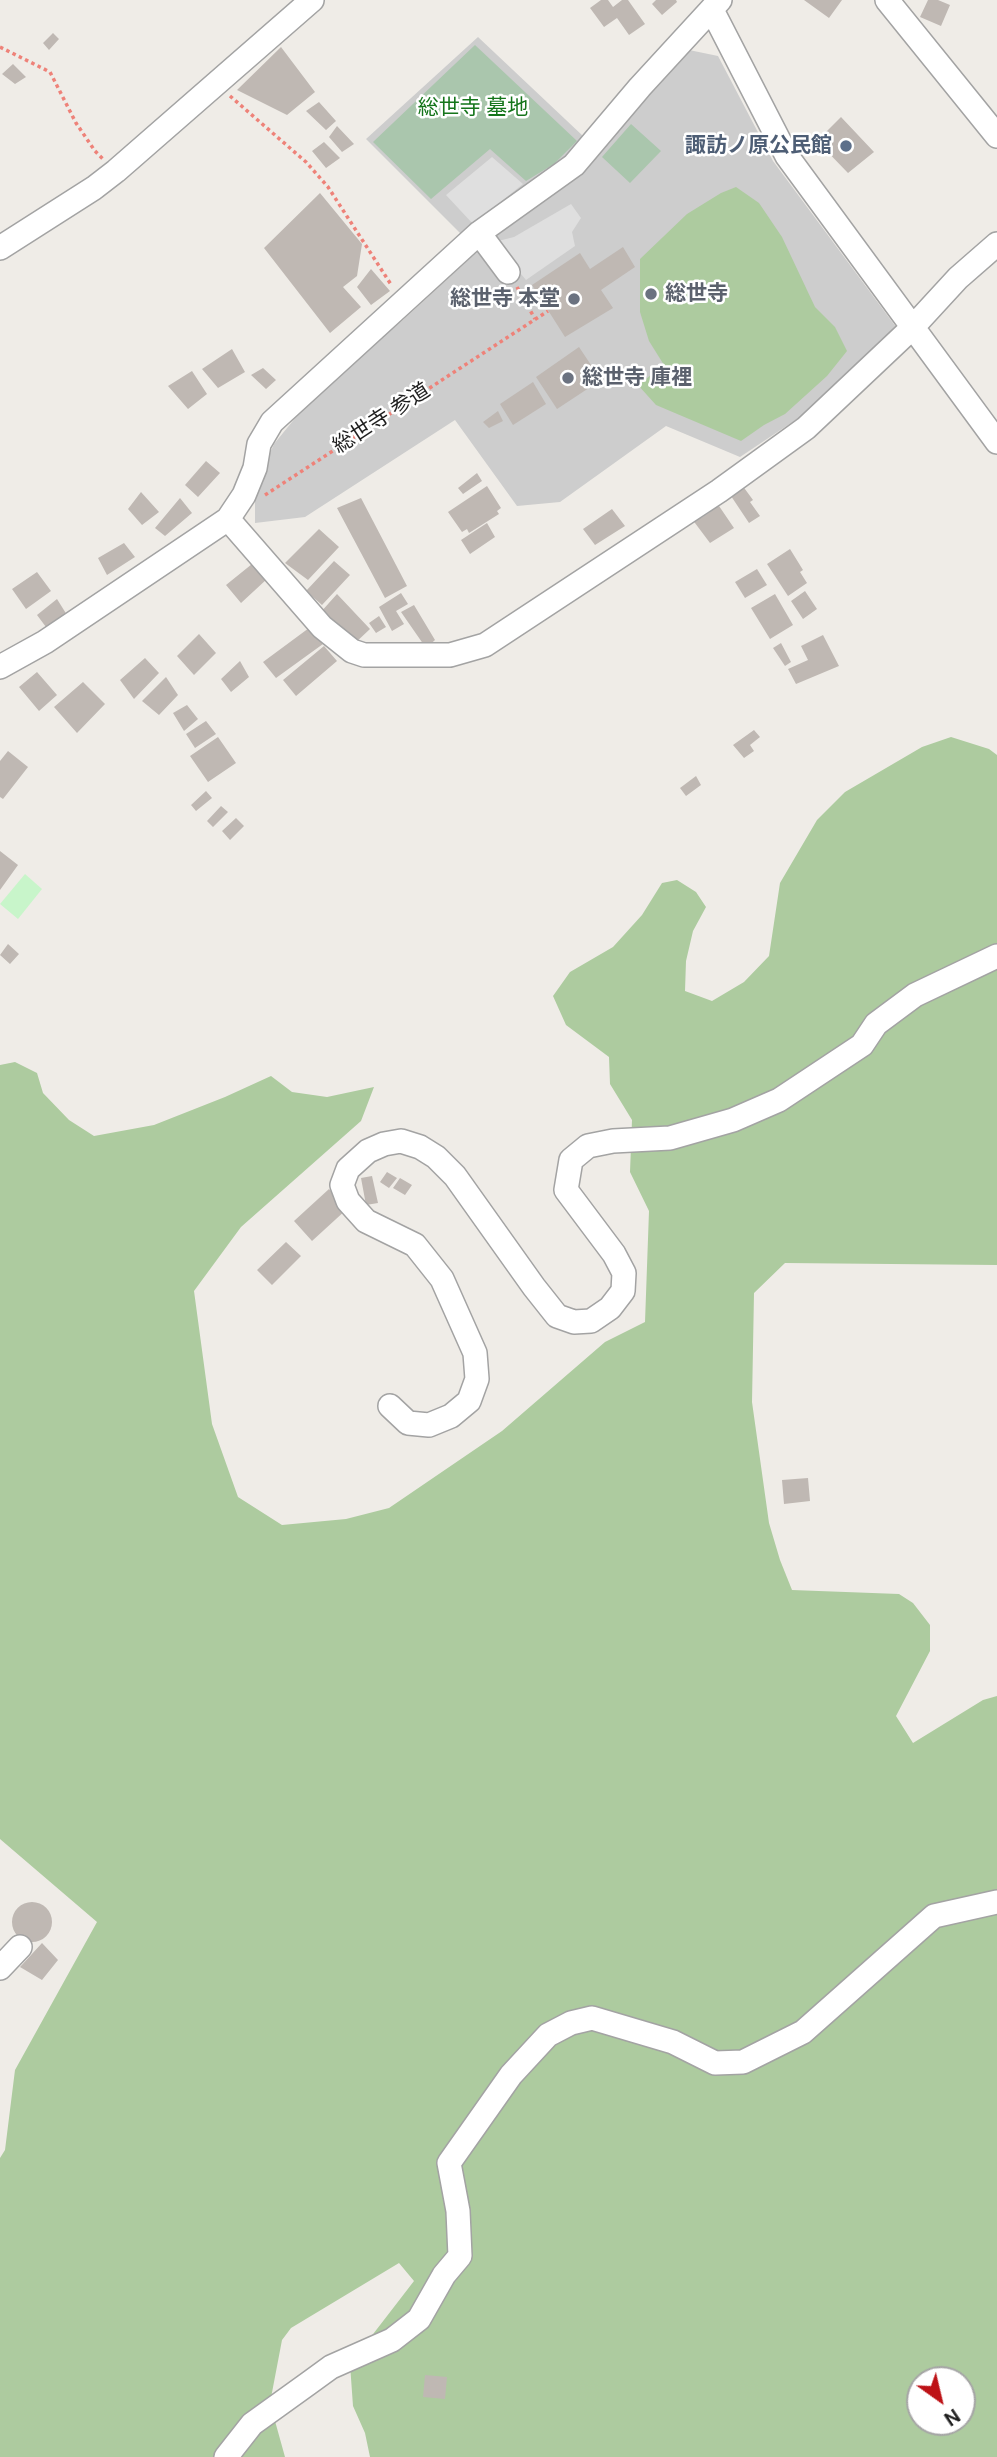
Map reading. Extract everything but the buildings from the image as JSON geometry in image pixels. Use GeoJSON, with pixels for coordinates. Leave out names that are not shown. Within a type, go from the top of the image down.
{"type":"FeatureCollection","features":[{"type":"Feature","properties":{"kind":"street"},"geometry":{"type":"LineString","coordinates":[[0,248],[116,171],[312,0]]}},
{"type":"Feature","properties":{"kind":"street"},"geometry":{"type":"LineString","coordinates":[[887,0],[997,135]]}},
{"type":"Feature","properties":{"kind":"street"},"geometry":{"type":"LineString","coordinates":[[0,667],[45,642],[228,519],[244,495],[255,468],[259,444],[272,422],[479,233],[574,165],[640,87],[716,5],[787,156],[997,442]]}},
{"type":"Feature","properties":{"kind":"street"},"geometry":{"type":"LineString","coordinates":[[479,233],[508,272]]}},
{"type":"Feature","properties":{"kind":"street"},"geometry":{"type":"LineString","coordinates":[[228,519],[322,627],[352,651],[364,655],[450,655],[485,645],[719,491],[806,428],[912,328],[958,278],[997,244]]}},
{"type":"Feature","properties":{"kind":"street"},"geometry":{"type":"LineString","coordinates":[[390,1406],[408,1423],[429,1425],[451,1416],[469,1401],[477,1379],[475,1353],[442,1279],[415,1245],[366,1221],[348,1201],[342,1185],[348,1169],[368,1151],[401,1141],[420,1147],[436,1157],[455,1175],[557,1316],[574,1322],[591,1321],[610,1308],[623,1291],[624,1273],[614,1254],[566,1190],[571,1160],[588,1146],[613,1141],[670,1138],[733,1120],[779,1100],[862,1045],[876,1024],[915,995],[997,956]]}},
{"type":"Feature","properties":{"kind":"street"},"geometry":{"type":"LineString","coordinates":[[226,2457],[252,2424],[331,2367],[392,2340],[419,2319],[444,2275],[460,2256],[458,2211],[449,2163],[510,2075],[548,2035],[571,2023],[592,2018],[673,2042],[715,2063],[743,2062],[803,2032],[934,1916],[997,1902]]}},
{"type":"Feature","properties":{"kind":"street"},"geometry":{"type":"LineString","coordinates":[[0,1968],[20,1947]]}},
{"type":"Feature","properties":{"kind":"path"},"geometry":{"type":"LineString","coordinates":[[0,47],[50,72],[82,132],[95,151],[116,171]]}},
{"type":"Feature","properties":{"kind":"path"},"geometry":{"type":"LineString","coordinates":[[217,85],[306,162],[328,187],[402,302]]}},
{"type":"Feature","properties":{"kind":"path"},"geometry":{"type":"LineString","coordinates":[[508,272],[535,318]]}},
{"type":"Feature","properties":{"kind":"path","name":"総世寺 参道"},"geometry":{"type":"LineString","coordinates":[[262,497],[548,311]]}},
{"type":"Feature","properties":{"kind":"shaded area","name":"総世寺"},"geometry":{"type":"Polygon","coordinates":[[[478,37],[601,150],[689,50],[718,56],[773,161],[896,327],[800,417],[740,457],[666,426],[560,502],[517,506],[455,420],[305,517],[255,523],[255,487],[274,444],[314,395],[403,320],[478,251],[366,139],[478,37]]]}},
{"type":"Feature","properties":{"kind":"shaded area"},"geometry":{"type":"Polygon","coordinates":[[[492,157],[523,184],[473,224],[446,195],[492,157]]]}},
{"type":"Feature","properties":{"kind":"shaded area"},"geometry":{"type":"Polygon","coordinates":[[[571,204],[581,218],[572,232],[575,246],[526,280],[494,242],[514,237],[571,204]]]}},
{"type":"Feature","properties":{"kind":"green space","name":"総世寺 墓地"},"geometry":{"type":"Polygon","coordinates":[[[475,45],[577,141],[554,164],[526,181],[490,149],[431,199],[373,142],[475,45]]]}},
{"type":"Feature","properties":{"kind":"green space"},"geometry":{"type":"Polygon","coordinates":[[[631,124],[661,151],[630,183],[602,157],[631,124]]]}},
{"type":"Feature","properties":{"kind":"green space"},"geometry":{"type":"Polygon","coordinates":[[[736,187],[759,203],[782,237],[815,307],[835,327],[847,351],[827,376],[785,414],[741,441],[656,405],[638,385],[664,365],[649,341],[640,312],[640,259],[687,214],[736,187]]]}},
{"type":"Feature","properties":{"kind":"green space"},"geometry":{"type":"Polygon","coordinates":[[[951,737],[989,749],[997,755],[997,1265],[785,1263],[754,1293],[752,1402],[769,1523],[792,1590],[899,1594],[913,1603],[930,1625],[930,1651],[896,1716],[913,1743],[983,1700],[997,1696],[997,2457],[370,2457],[365,2433],[353,2406],[350,2364],[414,2281],[399,2263],[291,2328],[282,2340],[270,2403],[285,2457],[0,2457],[0,2158],[5,2150],[15,2070],[97,1922],[0,1839],[0,1065],[15,1062],[37,1073],[43,1093],[69,1120],[94,1136],[154,1125],[271,1076],[292,1092],[327,1097],[374,1087],[361,1121],[241,1227],[194,1291],[212,1424],[238,1497],[282,1525],[346,1519],[389,1508],[502,1431],[605,1342],[645,1322],[649,1211],[630,1172],[632,1120],[610,1084],[609,1057],[566,1025],[553,996],[570,972],[613,947],[642,915],[662,883],[677,880],[696,892],[706,907],[693,931],[686,961],[685,991],[712,1001],[744,982],[769,956],[780,883],[817,820],[845,792],[922,747],[951,737]]]}},
{"type":"Feature","properties":{"kind":"green space"},"geometry":{"type":"Polygon","coordinates":[[[25,874],[42,889],[18,919],[0,904],[25,874]]]}},
{"type":"Feature","properties":{"kind":"place","name":"諏訪ノ原公民館"},"geometry":{"type":"Point","coordinates":[846,146]}},
{"type":"Feature","properties":{"kind":"place","name":"総世寺"},"geometry":{"type":"Point","coordinates":[651,294]}},
{"type":"Feature","properties":{"kind":"place","name":"総世寺 本堂"},"geometry":{"type":"Point","coordinates":[574,299]}},
{"type":"Feature","properties":{"kind":"place","name":"総世寺 庫裡"},"geometry":{"type":"Point","coordinates":[568,378]}}]}
